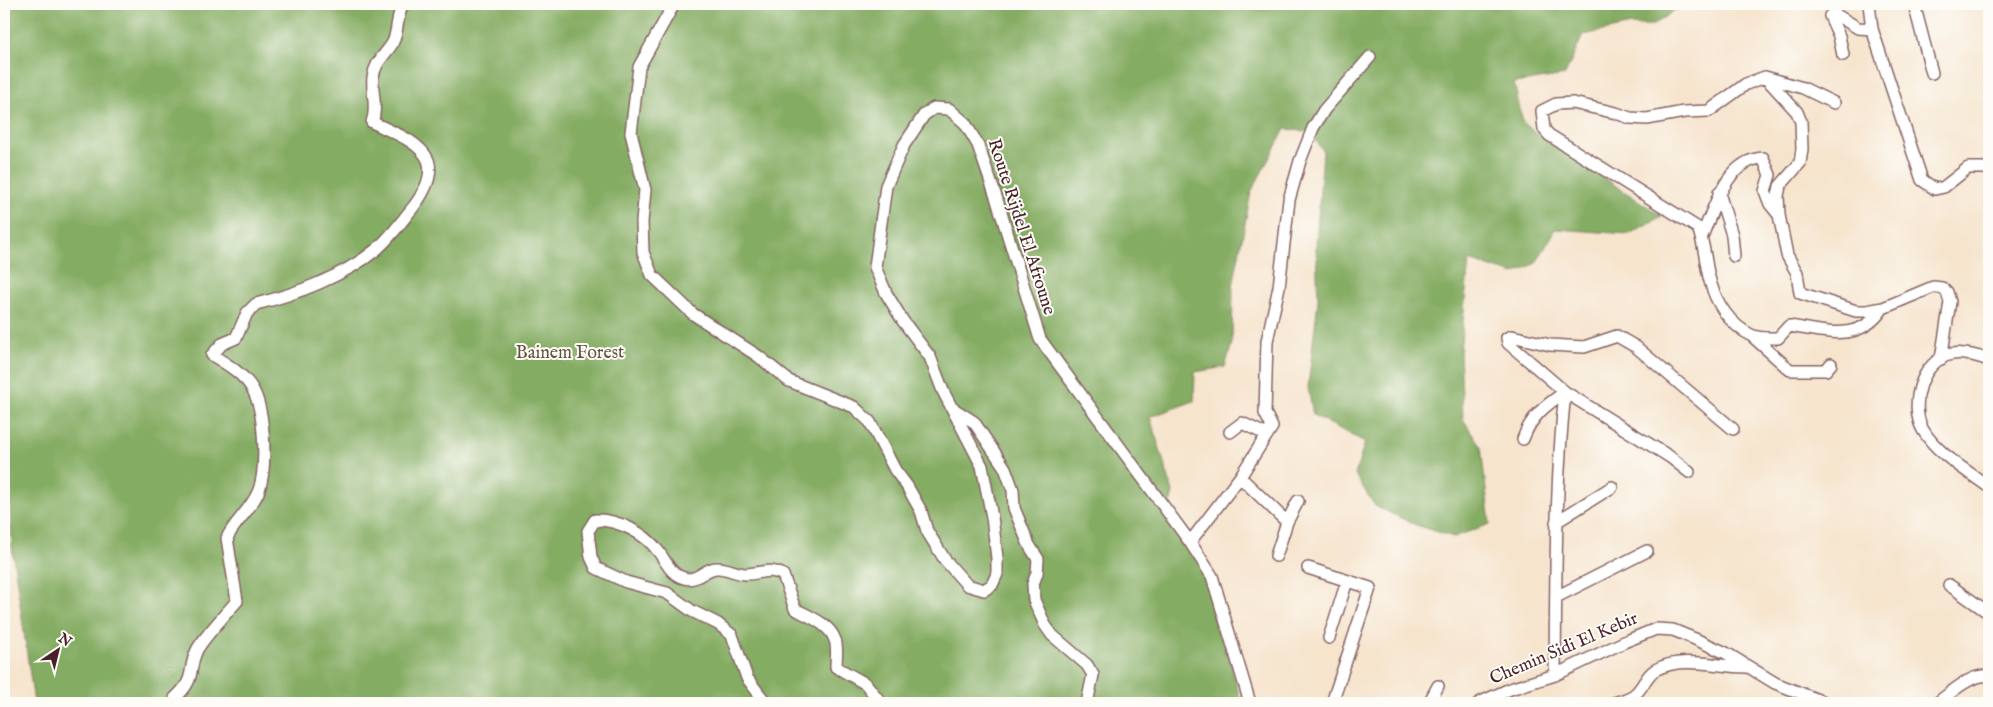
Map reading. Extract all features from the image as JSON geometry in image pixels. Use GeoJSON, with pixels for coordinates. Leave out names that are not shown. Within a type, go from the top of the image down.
{"type":"FeatureCollection","features":[{"type":"Feature","properties":{"kind":"street"},"geometry":{"type":"LineString","coordinates":[[180,703],[175,698],[187,685],[198,648],[237,601],[227,538],[252,503],[259,489],[262,466],[260,413],[253,390],[243,377],[212,355],[222,344],[236,338],[247,313],[256,304],[351,268],[378,248],[423,194],[429,175],[428,160],[408,140],[372,122],[374,104],[373,73],[380,56],[392,43],[399,23],[399,11],[403,4]]}},
{"type":"Feature","properties":{"kind":"street","name":"Route Rijdel El Afroune"},"geometry":{"type":"LineString","coordinates":[[674,4],[639,67],[630,133],[645,190],[642,222],[643,252],[652,275],[694,314],[758,356],[789,381],[854,407],[870,422],[895,470],[907,486],[921,511],[927,531],[945,560],[966,585],[984,590],[992,585],[997,574],[992,517],[982,466],[952,408],[930,357],[899,314],[875,267],[886,186],[904,145],[924,115],[934,108],[949,109],[965,123],[978,145],[998,200],[1040,339],[1190,542]]}},
{"type":"Feature","properties":{"kind":"street"},"geometry":{"type":"LineString","coordinates":[[1869,4],[1872,29],[1922,180],[1935,188],[1944,187],[1968,168],[1989,168]]}},
{"type":"Feature","properties":{"kind":"street"},"geometry":{"type":"LineString","coordinates":[[1914,4],[1932,73]]}},
{"type":"Feature","properties":{"kind":"street"},"geometry":{"type":"LineString","coordinates":[[1843,55],[1831,14],[1835,12],[1858,28],[1872,29]]}},
{"type":"Feature","properties":{"kind":"street"},"geometry":{"type":"LineString","coordinates":[[1250,703],[1212,576],[1190,542],[1240,477],[1272,426],[1265,413],[1268,341],[1279,287],[1288,210],[1296,177],[1313,128],[1324,110],[1370,57]]}},
{"type":"Feature","properties":{"kind":"street"},"geometry":{"type":"LineString","coordinates":[[1831,364],[1826,370],[1790,370],[1727,316],[1715,297],[1702,236],[1698,228],[1550,135],[1544,129],[1542,111],[1556,104],[1573,102],[1630,118],[1647,119],[1684,112],[1709,111],[1746,84],[1765,77],[1803,88],[1834,103]]}},
{"type":"Feature","properties":{"kind":"street"},"geometry":{"type":"LineString","coordinates":[[1765,77],[1796,98],[1796,111],[1802,132],[1800,163],[1780,186],[1779,215],[1787,254],[1797,274],[1800,293],[1856,311],[1883,308],[1933,288],[1945,290],[1950,302],[1941,359]]}},
{"type":"Feature","properties":{"kind":"street"},"geometry":{"type":"LineString","coordinates":[[1702,236],[1719,193],[1738,170],[1752,159],[1763,158],[1770,175],[1765,191],[1770,204],[1779,215]]}},
{"type":"Feature","properties":{"kind":"street"},"geometry":{"type":"LineString","coordinates":[[1719,193],[1732,235],[1734,256]]}},
{"type":"Feature","properties":{"kind":"street"},"geometry":{"type":"LineString","coordinates":[[1752,336],[1778,338],[1789,326],[1850,332],[1860,330],[1870,324],[1883,308]]}},
{"type":"Feature","properties":{"kind":"street"},"geometry":{"type":"LineString","coordinates":[[1689,472],[1670,457],[1566,392],[1508,343],[1508,336],[1550,345],[1584,347],[1617,336],[1636,347],[1733,429]]}},
{"type":"Feature","properties":{"kind":"street"},"geometry":{"type":"LineString","coordinates":[[1989,360],[1964,354],[1951,354],[1941,359],[1925,376],[1920,387],[1918,417],[1922,430],[1932,444],[1989,488]]}},
{"type":"Feature","properties":{"kind":"street"},"geometry":{"type":"LineString","coordinates":[[1523,439],[1528,425],[1542,408],[1566,392]]}},
{"type":"Feature","properties":{"kind":"street"},"geometry":{"type":"LineString","coordinates":[[1555,675],[1556,522],[1559,453],[1566,392]]}},
{"type":"Feature","properties":{"kind":"street"},"geometry":{"type":"LineString","coordinates":[[952,408],[974,422],[1005,468],[1013,490],[1014,508],[1038,559],[1037,573],[1033,584],[1034,600],[1045,625],[1052,634],[1074,653],[1093,675],[1087,703]]}},
{"type":"Feature","properties":{"kind":"street"},"geometry":{"type":"LineString","coordinates":[[1230,432],[1242,423],[1267,436]]}},
{"type":"Feature","properties":{"kind":"street"},"geometry":{"type":"LineString","coordinates":[[1240,477],[1287,522]]}},
{"type":"Feature","properties":{"kind":"street"},"geometry":{"type":"LineString","coordinates":[[1556,522],[1612,487]]}},
{"type":"Feature","properties":{"kind":"street"},"geometry":{"type":"LineString","coordinates":[[1276,556],[1287,522],[1298,501]]}},
{"type":"Feature","properties":{"kind":"street"},"geometry":{"type":"LineString","coordinates":[[766,703],[747,678],[732,635],[667,593],[626,582],[596,568],[591,557],[588,531],[595,520],[607,519],[631,529],[657,549],[674,574],[684,578],[694,579],[716,568],[746,574],[775,570],[783,574],[795,608],[823,625],[836,641],[836,668],[866,684],[880,703]]}},
{"type":"Feature","properties":{"kind":"street"},"geometry":{"type":"LineString","coordinates":[[1556,597],[1647,550]]}},
{"type":"Feature","properties":{"kind":"street"},"geometry":{"type":"LineString","coordinates":[[1308,568],[1370,588],[1332,703]]}},
{"type":"Feature","properties":{"kind":"street"},"geometry":{"type":"LineString","coordinates":[[1329,638],[1347,581]]}},
{"type":"Feature","properties":{"kind":"street"},"geometry":{"type":"LineString","coordinates":[[1949,584],[1989,612]]}},
{"type":"Feature","properties":{"kind":"street","name":"Chemin Sidi El Kebir"},"geometry":{"type":"LineString","coordinates":[[1479,703],[1510,689],[1555,675],[1656,629],[1673,630],[1726,653],[1775,683],[1826,703]]}},
{"type":"Feature","properties":{"kind":"street"},"geometry":{"type":"LineString","coordinates":[[1614,703],[1635,695],[1653,670],[1693,661],[1718,666],[1746,667]]}},
{"type":"Feature","properties":{"kind":"street"},"geometry":{"type":"LineString","coordinates":[[1937,703],[1970,680],[1984,675],[1989,676]]}},
{"type":"Feature","properties":{"kind":"street"},"geometry":{"type":"LineString","coordinates":[[1429,703],[1438,686]]}},
{"type":"Feature","properties":{"kind":"green space","name":"Bainem Forest"},"geometry":{"type":"Polygon","coordinates":[[[4,4],[1728,4],[1679,8],[1653,25],[1631,25],[1583,35],[1565,75],[1514,83],[1523,122],[1538,135],[1662,216],[1629,234],[1556,229],[1536,263],[1514,274],[1469,260],[1460,352],[1463,419],[1481,447],[1490,524],[1454,537],[1416,525],[1375,506],[1355,475],[1365,442],[1313,415],[1308,387],[1318,300],[1316,246],[1323,151],[1310,132],[1285,129],[1251,192],[1233,286],[1232,343],[1225,367],[1195,372],[1194,401],[1150,417],[1173,492],[1167,520],[1208,576],[1241,703],[34,703],[12,548],[7,429],[4,419],[4,4]]]}}]}
